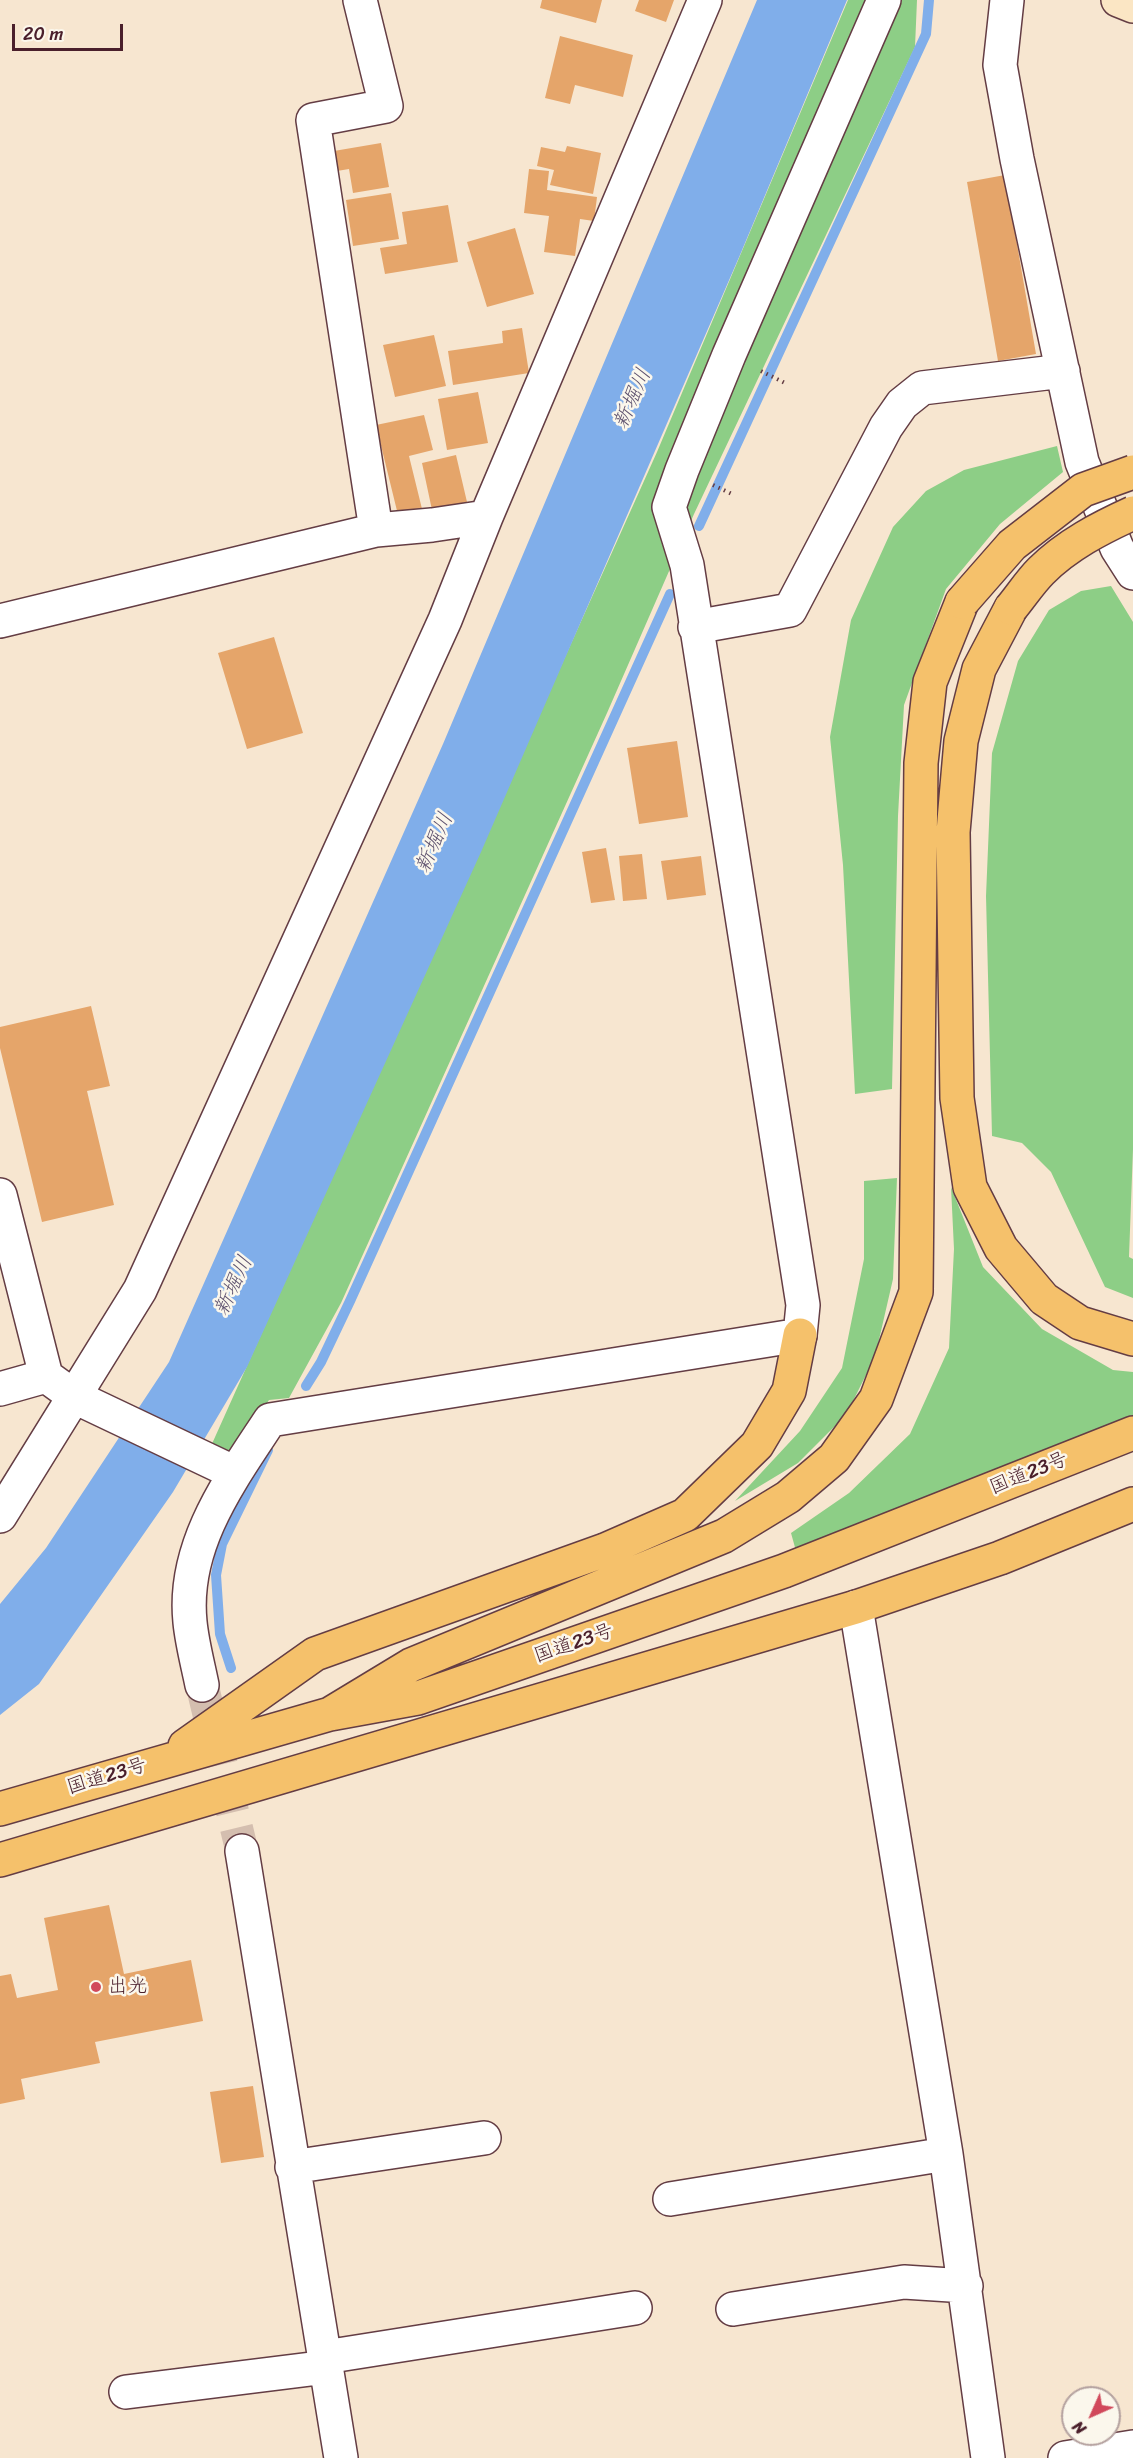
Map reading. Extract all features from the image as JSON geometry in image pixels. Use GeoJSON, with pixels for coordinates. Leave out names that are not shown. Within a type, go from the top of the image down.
{"type":"FeatureCollection","features":[{"type":"Feature","properties":{"kind":"highway"},"geometry":{"type":"LineString","coordinates":[[330,1714],[411,1665],[724,1536],[788,1497],[834,1458],[876,1399],[916,1292],[921,763],[930,682],[962,602],[1012,545],[1083,490],[1133,472]]}},
{"type":"Feature","properties":{"kind":"highway"},"geometry":{"type":"LineString","coordinates":[[1133,513],[1100,528],[1072,546],[1041,571],[1011,608],[980,669],[961,741],[953,832],[957,1098],[970,1187],[1000,1248],[1044,1299],[1080,1323],[1133,1339]]}},
{"type":"Feature","properties":{"kind":"highway"},"geometry":{"type":"LineString","coordinates":[[164,1760],[315,1654],[605,1550],[685,1515],[757,1445],[789,1391],[800,1335]]}},
{"type":"Feature","properties":{"kind":"highway","name":"国道23号"},"geometry":{"type":"LineString","coordinates":[[0,1809],[330,1714],[418,1698],[772,1575],[1133,1433]]}},
{"type":"Feature","properties":{"kind":"highway"},"geometry":{"type":"LineString","coordinates":[[1000,1558],[1133,1504]]}},
{"type":"Feature","properties":{"kind":"highway"},"geometry":{"type":"LineString","coordinates":[[0,1860],[856,1607],[1133,1516]]}},
{"type":"Feature","properties":{"kind":"main road"},"geometry":{"type":"LineString","coordinates":[[1118,0],[1133,6]]}},
{"type":"Feature","properties":{"kind":"street"},"geometry":{"type":"LineString","coordinates":[[360,0],[386,106],[313,120],[376,530]]}},
{"type":"Feature","properties":{"kind":"street"},"geometry":{"type":"LineString","coordinates":[[0,1516],[87,1403],[140,1290],[440,631],[705,0]]}},
{"type":"Feature","properties":{"kind":"street"},"geometry":{"type":"LineString","coordinates":[[202,1685],[190,1621],[192,1568],[224,1468],[270,1420],[800,1335],[803,1305],[687,565],[669,507],[729,356],[884,0]]}},
{"type":"Feature","properties":{"kind":"street"},"geometry":{"type":"LineString","coordinates":[[1007,0],[1000,65],[1017,159],[1082,462],[1117,548],[1133,573]]}},
{"type":"Feature","properties":{"kind":"street"},"geometry":{"type":"LineString","coordinates":[[695,627],[790,610],[886,428],[902,404],[922,388],[1063,371]]}},
{"type":"Feature","properties":{"kind":"street"},"geometry":{"type":"LineString","coordinates":[[0,621],[376,530],[486,517]]}},
{"type":"Feature","properties":{"kind":"street"},"geometry":{"type":"LineString","coordinates":[[0,1195],[46,1376],[87,1403],[224,1468]]}},
{"type":"Feature","properties":{"kind":"street"},"geometry":{"type":"LineString","coordinates":[[0,1389],[46,1376]]}},
{"type":"Feature","properties":{"kind":"street"},"geometry":{"type":"LineString","coordinates":[[856,1607],[946,2154],[988,2458]]}},
{"type":"Feature","properties":{"kind":"street"},"geometry":{"type":"LineString","coordinates":[[242,1851],[341,2458]]}},
{"type":"Feature","properties":{"kind":"street"},"geometry":{"type":"LineString","coordinates":[[292,2167],[484,2139]]}},
{"type":"Feature","properties":{"kind":"street"},"geometry":{"type":"LineString","coordinates":[[670,2199],[946,2154]]}},
{"type":"Feature","properties":{"kind":"street"},"geometry":{"type":"LineString","coordinates":[[733,2309],[904,2282],[966,2286]]}},
{"type":"Feature","properties":{"kind":"street"},"geometry":{"type":"LineString","coordinates":[[126,2392],[326,2362],[635,2308]]}},
{"type":"Feature","properties":{"kind":"street"},"geometry":{"type":"LineString","coordinates":[[1065,2458],[1133,2447]]}},
{"type":"Feature","properties":{"kind":"green space"},"geometry":{"type":"Polygon","coordinates":[[[848,0],[917,0],[915,47],[694,514],[607,713],[341,1303],[289,1398],[269,1400],[233,1455],[211,1446],[657,452],[848,0]]]}},
{"type":"Feature","properties":{"kind":"green space"},"geometry":{"type":"Polygon","coordinates":[[[1057,446],[1063,472],[1000,524],[946,589],[904,705],[898,816],[892,1089],[855,1094],[843,865],[830,737],[851,620],[893,527],[926,491],[964,470],[1057,446]]]}},
{"type":"Feature","properties":{"kind":"green space"},"geometry":{"type":"Polygon","coordinates":[[[1111,586],[1133,622],[1133,1149],[1129,1257],[1133,1259],[1133,1298],[1105,1287],[1051,1172],[1022,1143],[992,1136],[986,896],[992,753],[1018,661],[1049,610],[1081,591],[1111,586]]]}},
{"type":"Feature","properties":{"kind":"green space"},"geometry":{"type":"Polygon","coordinates":[[[897,1178],[893,1279],[875,1357],[846,1415],[798,1463],[735,1501],[800,1431],[842,1368],[864,1259],[864,1181],[897,1178]]]}},
{"type":"Feature","properties":{"kind":"green space"},"geometry":{"type":"Polygon","coordinates":[[[951,1187],[983,1267],[1042,1329],[1113,1370],[1133,1372],[1133,1423],[796,1551],[791,1533],[849,1493],[910,1434],[949,1348],[954,1249],[951,1187]]]}},
{"type":"Feature","properties":{"kind":"water","name":"新堀川"},"geometry":{"type":"Polygon","coordinates":[[[757,0],[847,0],[740,255],[481,852],[247,1367],[173,1492],[39,1684],[0,1715],[0,1604],[46,1548],[169,1362],[443,744],[757,0]]]}},
{"type":"Feature","properties":{"kind":"building"},"geometry":{"type":"Polygon","coordinates":[[[542,0],[602,0],[596,23],[540,8],[542,0]]]}},
{"type":"Feature","properties":{"kind":"building"},"geometry":{"type":"Polygon","coordinates":[[[639,0],[674,0],[666,22],[635,11],[639,0]]]}},
{"type":"Feature","properties":{"kind":"building"},"geometry":{"type":"Polygon","coordinates":[[[560,36],[633,55],[623,97],[575,85],[570,104],[545,98],[560,36]]]}},
{"type":"Feature","properties":{"kind":"building"},"geometry":{"type":"Polygon","coordinates":[[[381,143],[389,187],[353,193],[349,169],[331,172],[328,152],[381,143]]]}},
{"type":"Feature","properties":{"kind":"building"},"geometry":{"type":"Polygon","coordinates":[[[567,146],[601,153],[593,194],[550,185],[554,170],[537,166],[541,147],[565,152],[567,146]]]}},
{"type":"Feature","properties":{"kind":"building"},"geometry":{"type":"Polygon","coordinates":[[[529,169],[549,171],[547,190],[597,197],[594,221],[580,219],[575,256],[544,252],[549,216],[524,213],[529,169]]]}},
{"type":"Feature","properties":{"kind":"building"},"geometry":{"type":"Polygon","coordinates":[[[1005,175],[1036,354],[998,361],[967,182],[1005,175]]]}},
{"type":"Feature","properties":{"kind":"building"},"geometry":{"type":"Polygon","coordinates":[[[391,193],[399,239],[353,246],[346,200],[391,193]]]}},
{"type":"Feature","properties":{"kind":"building"},"geometry":{"type":"Polygon","coordinates":[[[448,205],[458,262],[385,274],[380,248],[407,244],[402,212],[448,205]]]}},
{"type":"Feature","properties":{"kind":"building"},"geometry":{"type":"Polygon","coordinates":[[[515,228],[534,294],[487,307],[467,242],[515,228]]]}},
{"type":"Feature","properties":{"kind":"building"},"geometry":{"type":"Polygon","coordinates":[[[522,328],[529,373],[453,385],[448,351],[503,343],[502,331],[522,328]]]}},
{"type":"Feature","properties":{"kind":"building"},"geometry":{"type":"Polygon","coordinates":[[[434,335],[446,386],[395,397],[383,345],[434,335]]]}},
{"type":"Feature","properties":{"kind":"building"},"geometry":{"type":"Polygon","coordinates":[[[478,392],[488,443],[447,450],[438,399],[478,392]]]}},
{"type":"Feature","properties":{"kind":"building"},"geometry":{"type":"Polygon","coordinates":[[[424,415],[433,450],[409,456],[423,513],[399,519],[376,425],[424,415]]]}},
{"type":"Feature","properties":{"kind":"building"},"geometry":{"type":"Polygon","coordinates":[[[456,455],[467,502],[432,510],[422,463],[456,455]]]}},
{"type":"Feature","properties":{"kind":"building"},"geometry":{"type":"Polygon","coordinates":[[[274,637],[303,733],[247,749],[218,653],[274,637]]]}},
{"type":"Feature","properties":{"kind":"building"},"geometry":{"type":"Polygon","coordinates":[[[677,741],[688,817],[639,824],[627,748],[677,741]]]}},
{"type":"Feature","properties":{"kind":"building"},"geometry":{"type":"Polygon","coordinates":[[[606,848],[615,900],[591,903],[582,852],[606,848]]]}},
{"type":"Feature","properties":{"kind":"building"},"geometry":{"type":"Polygon","coordinates":[[[642,854],[647,899],[623,901],[619,856],[642,854]]]}},
{"type":"Feature","properties":{"kind":"building"},"geometry":{"type":"Polygon","coordinates":[[[701,856],[706,895],[667,900],[661,861],[701,856]]]}},
{"type":"Feature","properties":{"kind":"building"},"geometry":{"type":"Polygon","coordinates":[[[91,1006],[110,1086],[87,1091],[114,1205],[42,1222],[0,1048],[0,1027],[91,1006]]]}},
{"type":"Feature","properties":{"kind":"building"},"geometry":{"type":"Polygon","coordinates":[[[109,1905],[124,1974],[191,1960],[203,2021],[95,2042],[100,2063],[21,2079],[25,2099],[0,2104],[0,1976],[11,1974],[17,1998],[58,1990],[44,1918],[109,1905]]]}},
{"type":"Feature","properties":{"kind":"building"},"geometry":{"type":"Polygon","coordinates":[[[253,2086],[264,2157],[221,2163],[210,2092],[253,2086]]]}},
{"type":"Feature","properties":{"kind":"waterway"},"geometry":{"type":"LineString","coordinates":[[699,526],[926,34],[929,0]]}},
{"type":"Feature","properties":{"kind":"waterway"},"geometry":{"type":"LineString","coordinates":[[306,1386],[321,1362],[350,1301],[670,594]]}},
{"type":"Feature","properties":{"kind":"waterway"},"geometry":{"type":"LineString","coordinates":[[231,1668],[220,1634],[216,1575],[222,1544],[268,1450]]}},
{"type":"Feature","properties":{"kind":"tunnel"},"geometry":{"type":"LineString","coordinates":[[202,1685],[242,1851]]}},
{"type":"Feature","properties":{"kind":"place","name":"出光"},"geometry":{"type":"Point","coordinates":[96,1987]}}]}
